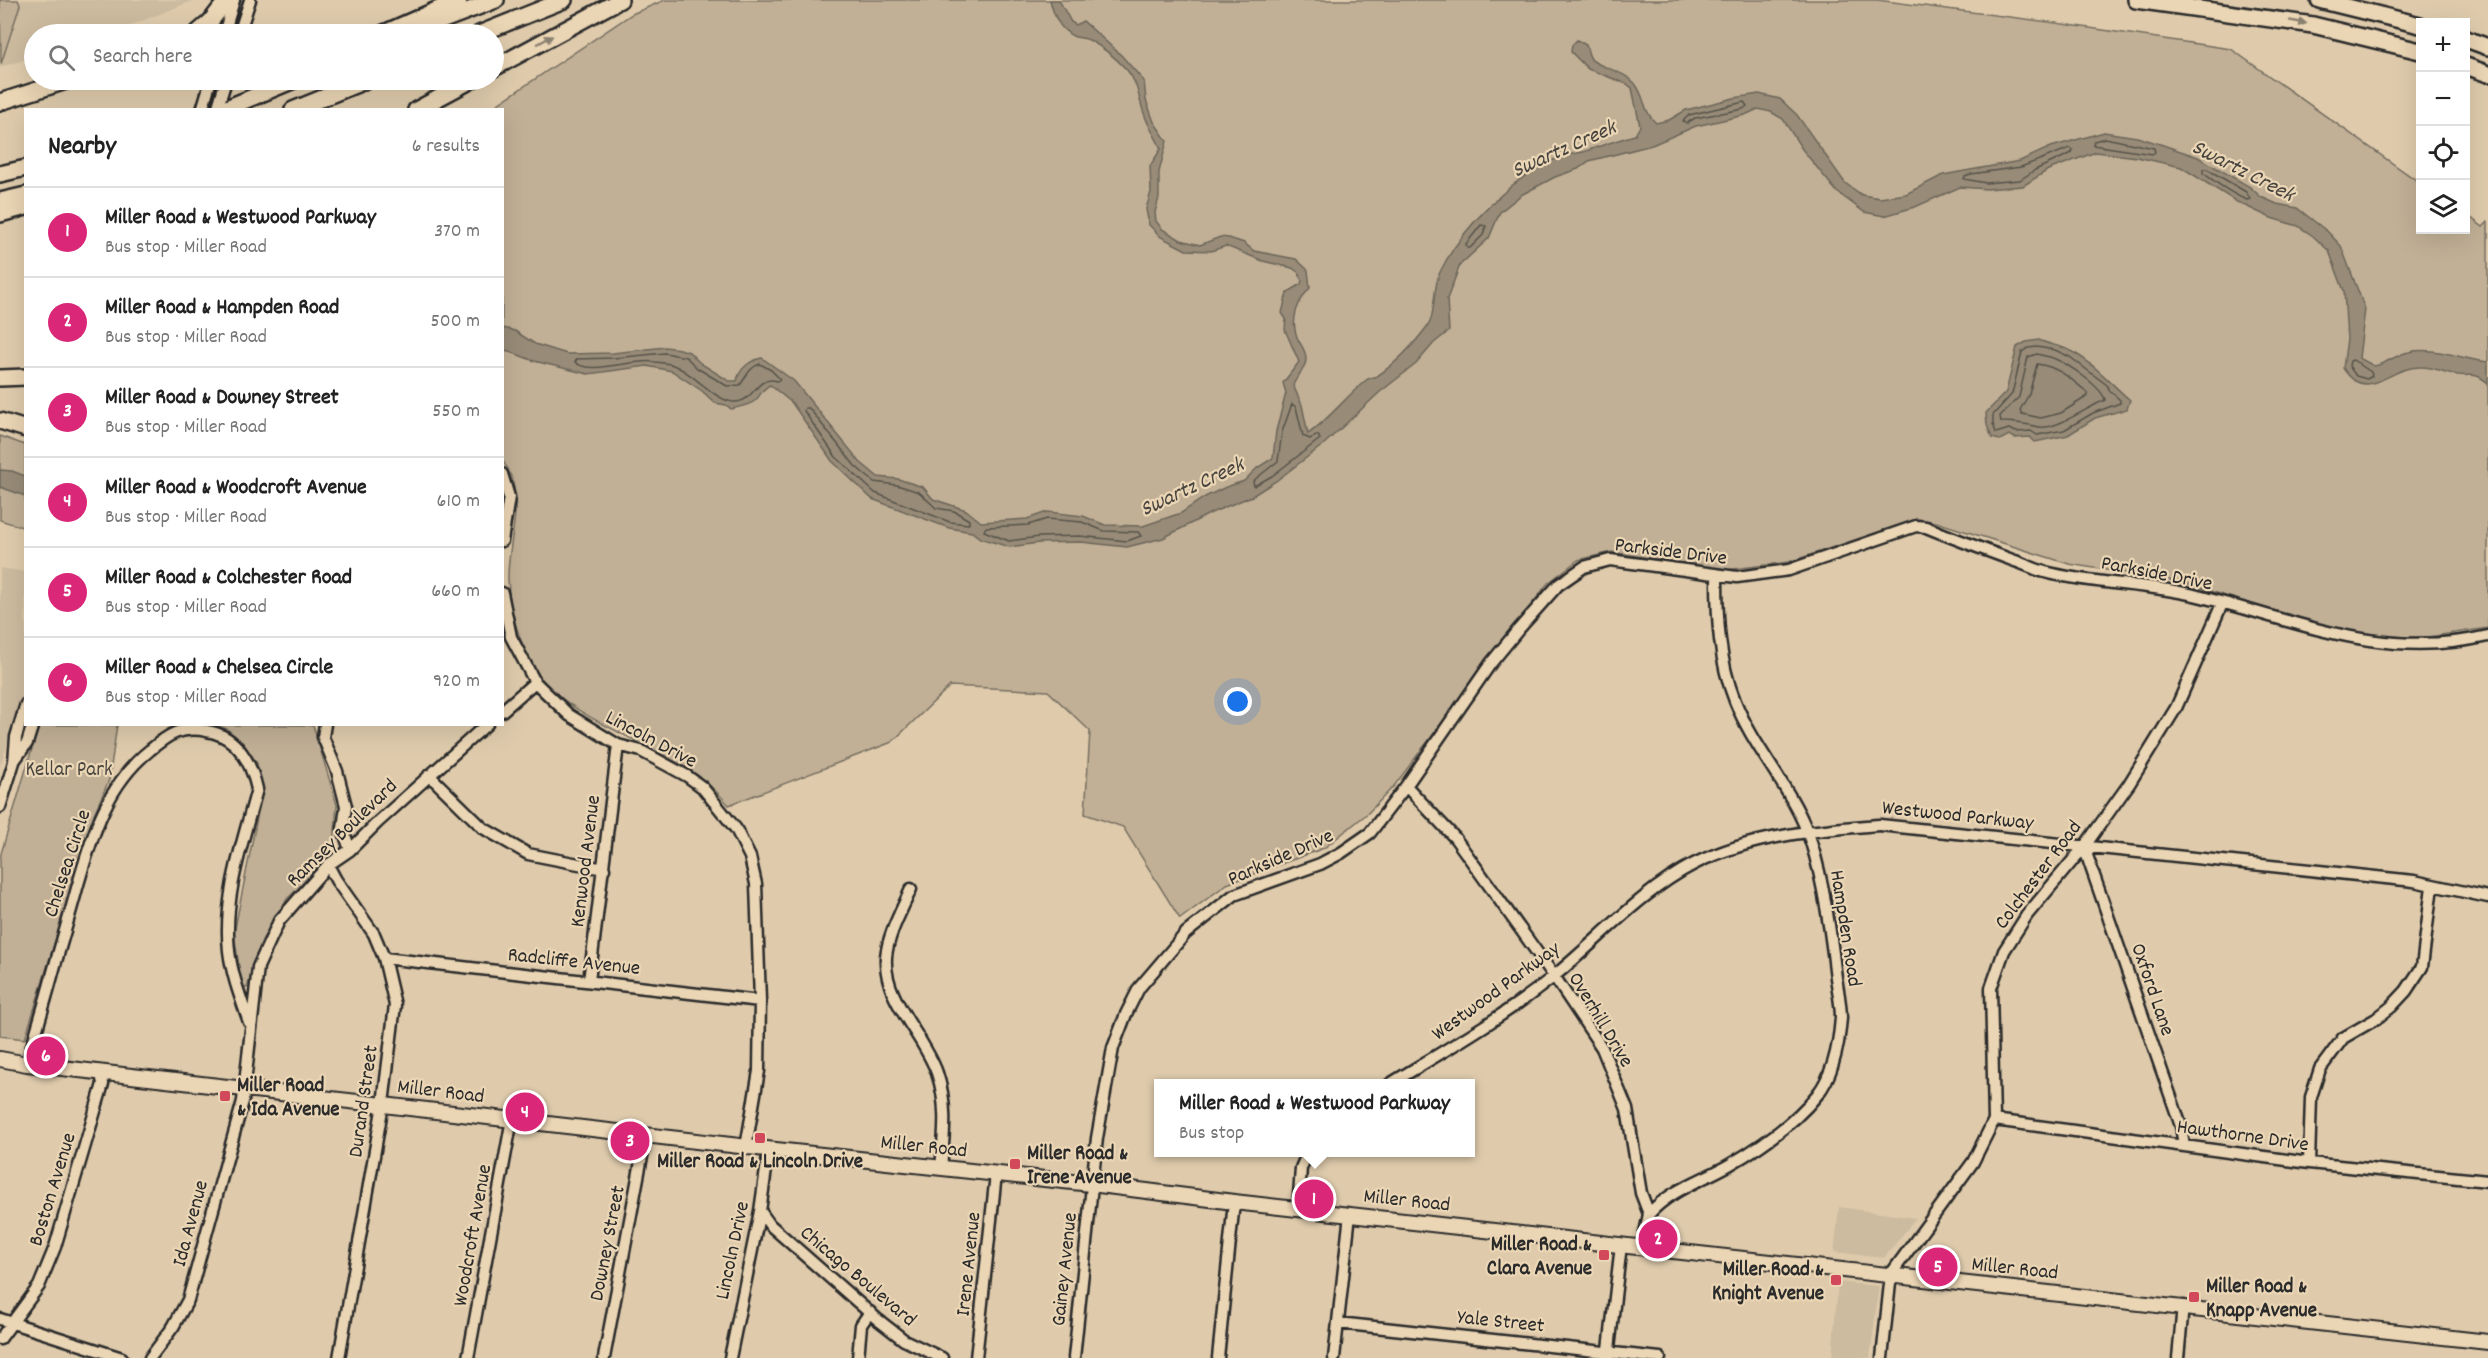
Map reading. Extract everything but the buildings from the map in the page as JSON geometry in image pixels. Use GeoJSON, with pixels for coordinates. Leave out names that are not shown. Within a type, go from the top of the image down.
{"type":"FeatureCollection","features":[{"type":"Feature","properties":{"kind":"highway"},"geometry":{"type":"LineString","coordinates":[[208,24],[228,0]]}},
{"type":"Feature","properties":{"kind":"highway"},"geometry":{"type":"LineString","coordinates":[[405,24],[459,0]]}},
{"type":"Feature","properties":{"kind":"highway"},"geometry":{"type":"LineString","coordinates":[[433,24],[496,0]]}},
{"type":"Feature","properties":{"kind":"highway"},"geometry":{"type":"LineString","coordinates":[[504,24],[564,0]]}},
{"type":"Feature","properties":{"kind":"highway"},"geometry":{"type":"LineString","coordinates":[[504,63],[620,0]]}},
{"type":"Feature","properties":{"kind":"highway"},"geometry":{"type":"LineString","coordinates":[[2136,0],[2304,23],[2416,50]]}},
{"type":"Feature","properties":{"kind":"highway"},"geometry":{"type":"LineString","coordinates":[[2319,0],[2416,24]]}},
{"type":"Feature","properties":{"kind":"highway"},"geometry":{"type":"LineString","coordinates":[[2470,40],[2488,47]]}},
{"type":"Feature","properties":{"kind":"highway"},"geometry":{"type":"LineString","coordinates":[[2470,67],[2488,74]]}},
{"type":"Feature","properties":{"kind":"highway"},"geometry":{"type":"LineString","coordinates":[[0,102],[38,90]]}},
{"type":"Feature","properties":{"kind":"highway"},"geometry":{"type":"LineString","coordinates":[[227,108],[271,90]]}},
{"type":"Feature","properties":{"kind":"highway"},"geometry":{"type":"LineString","coordinates":[[298,108],[342,90]]}},
{"type":"Feature","properties":{"kind":"highway"},"geometry":{"type":"LineString","coordinates":[[420,108],[453,90]]}},
{"type":"Feature","properties":{"kind":"highway"},"geometry":{"type":"LineString","coordinates":[[0,174],[24,168]]}},
{"type":"Feature","properties":{"kind":"highway"},"geometry":{"type":"LineString","coordinates":[[0,201],[24,195]]}},
{"type":"Feature","properties":{"kind":"highway"},"geometry":{"type":"LineString","coordinates":[[0,214],[24,208]]}},
{"type":"Feature","properties":{"kind":"highway"},"geometry":{"type":"LineString","coordinates":[[0,378],[24,378]]}},
{"type":"Feature","properties":{"kind":"highway"},"geometry":{"type":"LineString","coordinates":[[0,421],[24,428]]}},
{"type":"Feature","properties":{"kind":"main road","name":"Miller Road"},"geometry":{"type":"LineString","coordinates":[[0,1059],[101,1073],[646,1136],[996,1173],[1234,1202],[2184,1306],[2488,1342]]}},
{"type":"Feature","properties":{"kind":"street"},"geometry":{"type":"LineString","coordinates":[[227,24],[234,0]]}},
{"type":"Feature","properties":{"kind":"street"},"geometry":{"type":"LineString","coordinates":[[242,24],[250,0]]}},
{"type":"Feature","properties":{"kind":"street"},"geometry":{"type":"LineString","coordinates":[[203,108],[208,90]]}},
{"type":"Feature","properties":{"kind":"street"},"geometry":{"type":"LineString","coordinates":[[218,108],[223,90]]}},
{"type":"Feature","properties":{"kind":"street"},"geometry":{"type":"LineString","coordinates":[[504,482],[508,497],[504,526]]}},
{"type":"Feature","properties":{"kind":"street","name":"Parkside Drive"},"geometry":{"type":"LineString","coordinates":[[1091,1184],[1113,1048],[1126,1014],[1139,988],[1149,975],[1186,933],[1233,895],[1320,864],[1341,853],[1370,832],[1406,786],[1471,691],[1518,630],[1558,585],[1584,567],[1610,561],[1737,577],[1789,570],[1916,526],[1926,527],[2045,572],[2154,587],[2199,596],[2331,634],[2394,644],[2426,644],[2488,636]]}},
{"type":"Feature","properties":{"kind":"street","name":"Hampden Road"},"geometry":{"type":"LineString","coordinates":[[1648,1214],[1661,1200],[1730,1165],[1776,1133],[1805,1109],[1819,1093],[1830,1073],[1841,1016],[1832,942],[1815,854],[1807,831],[1750,736],[1727,679],[1719,639],[1717,576]]}},
{"type":"Feature","properties":{"kind":"street","name":"Lincoln Drive"},"geometry":{"type":"LineString","coordinates":[[504,602],[512,637],[535,682],[569,715],[618,745],[641,751],[687,776],[715,801],[736,829],[750,856],[756,884],[760,1001],[759,1071],[746,1147]]}},
{"type":"Feature","properties":{"kind":"street","name":"Colchester Road"},"geometry":{"type":"LineString","coordinates":[[1891,1274],[1973,1162],[1994,1120],[1991,988],[2004,951],[2027,915],[2084,847],[2129,784],[2176,708],[2222,604]]}},
{"type":"Feature","properties":{"kind":"street"},"geometry":{"type":"LineString","coordinates":[[504,709],[535,682]]}},
{"type":"Feature","properties":{"kind":"street"},"geometry":{"type":"LineString","coordinates":[[0,807],[14,762],[16,738],[24,711]]}},
{"type":"Feature","properties":{"kind":"street"},"geometry":{"type":"LineString","coordinates":[[14,762],[27,742],[32,726]]}},
{"type":"Feature","properties":{"kind":"street"},"geometry":{"type":"LineString","coordinates":[[325,726],[323,737],[337,771],[346,806],[343,829],[350,850]]}},
{"type":"Feature","properties":{"kind":"street","name":"Ramsey Boulevard"},"geometry":{"type":"LineString","coordinates":[[245,1088],[258,967],[279,921],[328,865],[350,850],[485,726]]}},
{"type":"Feature","properties":{"kind":"street","name":"Chelsea Circle"},"geometry":{"type":"LineString","coordinates":[[27,1064],[87,851],[101,812],[114,788],[137,760],[172,732],[193,729],[222,735],[244,754],[253,772],[257,789],[230,894],[228,923],[233,973],[250,1026]]}},
{"type":"Feature","properties":{"kind":"street","name":"Kenwood Avenue"},"geometry":{"type":"LineString","coordinates":[[589,981],[618,745]]}},
{"type":"Feature","properties":{"kind":"street"},"geometry":{"type":"LineString","coordinates":[[429,775],[483,828],[528,854],[604,869]]}},
{"type":"Feature","properties":{"kind":"street","name":"Overhill Drive"},"geometry":{"type":"LineString","coordinates":[[1406,786],[1447,827],[1589,1027],[1616,1077],[1628,1109],[1641,1193],[1648,1214],[1642,1247]]}},
{"type":"Feature","properties":{"kind":"street","name":"Westwood Parkway"},"geometry":{"type":"LineString","coordinates":[[1396,1079],[1481,1029],[1554,976],[1652,889],[1696,863],[1778,836],[1807,831],[1880,825],[2414,881],[2488,897]]}},
{"type":"Feature","properties":{"kind":"street","name":"Oxford Lane"},"geometry":{"type":"LineString","coordinates":[[2084,847],[2181,1126],[2184,1146]]}},
{"type":"Feature","properties":{"kind":"street","name":"Durand Street"},"geometry":{"type":"LineString","coordinates":[[328,865],[374,934],[384,958],[395,1005],[383,1104],[339,1358]]}},
{"type":"Feature","properties":{"kind":"street"},"geometry":{"type":"LineString","coordinates":[[2309,1163],[2311,1097],[2320,1069],[2343,1038],[2376,1019],[2391,1007],[2406,991],[2422,967],[2432,886]]}},
{"type":"Feature","properties":{"kind":"street"},"geometry":{"type":"LineString","coordinates":[[911,889],[891,934],[886,955],[886,969],[901,1008],[923,1043],[937,1073],[946,1116],[941,1168]]}},
{"type":"Feature","properties":{"kind":"street","name":"Radcliffe Avenue"},"geometry":{"type":"LineString","coordinates":[[384,958],[760,1001]]}},
{"type":"Feature","properties":{"kind":"street","name":"Boston Avenue"},"geometry":{"type":"LineString","coordinates":[[0,1339],[39,1286],[55,1247],[103,1084],[101,1073]]}},
{"type":"Feature","properties":{"kind":"street","name":"Ida Avenue"},"geometry":{"type":"LineString","coordinates":[[150,1358],[188,1300],[245,1088]]}},
{"type":"Feature","properties":{"kind":"street","name":"Woodcroft Avenue"},"geometry":{"type":"LineString","coordinates":[[468,1358],[512,1119]]}},
{"type":"Feature","properties":{"kind":"street","name":"Hawthorne Drive"},"geometry":{"type":"LineString","coordinates":[[1994,1120],[2309,1163],[2488,1181]]}},
{"type":"Feature","properties":{"kind":"street","name":"Downey Street"},"geometry":{"type":"LineString","coordinates":[[604,1358],[646,1136]]}},
{"type":"Feature","properties":{"kind":"street","name":"Lincoln Drive"},"geometry":{"type":"LineString","coordinates":[[729,1358],[760,1211],[769,1149]]}},
{"type":"Feature","properties":{"kind":"street"},"geometry":{"type":"LineString","coordinates":[[1298,1209],[1301,1168],[1306,1157]]}},
{"type":"Feature","properties":{"kind":"street","name":"Irene Avenue"},"geometry":{"type":"LineString","coordinates":[[976,1358],[996,1173]]}},
{"type":"Feature","properties":{"kind":"street","name":"Gainey Avenue"},"geometry":{"type":"LineString","coordinates":[[1074,1358],[1091,1184]]}},
{"type":"Feature","properties":{"kind":"street"},"geometry":{"type":"LineString","coordinates":[[1218,1358],[1234,1202]]}},
{"type":"Feature","properties":{"kind":"street","name":"Chicago Boulevard"},"geometry":{"type":"LineString","coordinates":[[760,1211],[770,1225],[904,1340],[942,1358]]}},
{"type":"Feature","properties":{"kind":"street"},"geometry":{"type":"LineString","coordinates":[[1334,1358],[1350,1214]]}},
{"type":"Feature","properties":{"kind":"street"},"geometry":{"type":"LineString","coordinates":[[1608,1355],[1622,1245]]}},
{"type":"Feature","properties":{"kind":"street"},"geometry":{"type":"LineString","coordinates":[[1882,1358],[1891,1274]]}},
{"type":"Feature","properties":{"kind":"street"},"geometry":{"type":"LineString","coordinates":[[2178,1358],[2184,1306]]}},
{"type":"Feature","properties":{"kind":"street"},"geometry":{"type":"LineString","coordinates":[[858,1358],[861,1325],[870,1312]]}},
{"type":"Feature","properties":{"kind":"street"},"geometry":{"type":"LineString","coordinates":[[0,1319],[122,1358]]}},
{"type":"Feature","properties":{"kind":"street","name":"Yale Street"},"geometry":{"type":"LineString","coordinates":[[1338,1323],[1608,1355],[1660,1358]]}},
{"type":"Feature","properties":{"kind":"shaded area"},"geometry":{"type":"Polygon","coordinates":[[[0,0],[195,0],[134,24],[24,24],[24,60],[0,67],[0,0]]]}},
{"type":"Feature","properties":{"kind":"shaded area"},"geometry":{"type":"Polygon","coordinates":[[[0,568],[24,572],[24,691],[0,767],[0,568]]]}},
{"type":"Feature","properties":{"kind":"shaded area"},"geometry":{"type":"Polygon","coordinates":[[[1839,1207],[1916,1218],[1884,1258],[1834,1252],[1839,1207]]]}},
{"type":"Feature","properties":{"kind":"shaded area"},"geometry":{"type":"Polygon","coordinates":[[[1838,1282],[1879,1286],[1870,1358],[1832,1358],[1838,1282]]]}},
{"type":"Feature","properties":{"kind":"green space"},"geometry":{"type":"Polygon","coordinates":[[[0,0],[18,0],[20,5],[1,64],[0,0]]]}},
{"type":"Feature","properties":{"kind":"green space"},"geometry":{"type":"Polygon","coordinates":[[[665,0],[1877,0],[2231,49],[2416,180],[2416,234],[2470,234],[2470,217],[2483,227],[2488,222],[2488,628],[2427,637],[2403,637],[2329,629],[2182,582],[2069,564],[1936,522],[1917,519],[1789,562],[1725,570],[1612,552],[1578,560],[1548,583],[1394,786],[1368,813],[1324,848],[1227,884],[1180,919],[1123,827],[1085,814],[1090,731],[1048,691],[950,686],[892,742],[729,805],[696,774],[566,702],[536,671],[516,627],[508,579],[516,502],[510,473],[504,463],[504,108],[492,108],[632,14],[665,0]]]}},
{"type":"Feature","properties":{"kind":"green space"},"geometry":{"type":"Polygon","coordinates":[[[0,436],[24,445],[24,528],[0,520],[0,436]]]}},
{"type":"Feature","properties":{"kind":"green space","name":"Kellar Park"},"geometry":{"type":"Polygon","coordinates":[[[39,726],[117,726],[109,780],[94,814],[25,1039],[0,1036],[0,857],[39,726]]]}},
{"type":"Feature","properties":{"kind":"green space"},"geometry":{"type":"Polygon","coordinates":[[[218,726],[313,726],[337,805],[334,843],[320,867],[287,899],[262,940],[247,988],[242,987],[234,933],[262,793],[257,763],[243,743],[227,729],[218,726]]]}},
{"type":"Feature","properties":{"kind":"water"},"geometry":{"type":"Polygon","coordinates":[[[1050,0],[1059,0],[1071,22],[1076,25],[1083,21],[1121,55],[1144,81],[1146,100],[1154,122],[1167,141],[1159,172],[1159,198],[1155,212],[1156,221],[1162,229],[1181,240],[1200,245],[1220,237],[1229,238],[1244,243],[1254,251],[1296,259],[1308,270],[1310,288],[1299,304],[1294,324],[1297,337],[1305,352],[1306,363],[1293,385],[1302,405],[1308,434],[1366,380],[1377,376],[1392,365],[1424,331],[1431,320],[1440,272],[1461,238],[1491,204],[1508,189],[1543,165],[1564,156],[1635,135],[1640,126],[1632,88],[1588,69],[1571,52],[1572,45],[1577,40],[1586,45],[1594,62],[1632,80],[1639,90],[1649,115],[1656,123],[1669,120],[1686,110],[1734,98],[1759,94],[1780,99],[1797,115],[1845,183],[1862,195],[1880,198],[1906,194],[1943,175],[2020,161],[2051,147],[2104,132],[2137,137],[2198,157],[2250,187],[2261,197],[2277,204],[2297,208],[2328,232],[2341,246],[2365,309],[2359,358],[2374,366],[2409,352],[2439,352],[2488,362],[2488,383],[2476,376],[2458,375],[2421,367],[2409,368],[2370,384],[2352,379],[2343,368],[2347,339],[2344,291],[2329,251],[2298,226],[2271,218],[2237,202],[2181,167],[2137,157],[2096,152],[2048,170],[2023,186],[1987,189],[1960,187],[1915,207],[1884,216],[1864,212],[1837,192],[1802,149],[1783,119],[1771,112],[1758,109],[1745,115],[1696,126],[1652,145],[1589,161],[1578,169],[1555,177],[1521,195],[1500,212],[1489,238],[1460,265],[1447,299],[1449,331],[1434,343],[1416,364],[1380,392],[1323,445],[1276,481],[1252,496],[1211,513],[1163,538],[1127,547],[1081,542],[1039,543],[1009,547],[980,538],[972,532],[949,528],[872,499],[832,461],[792,403],[770,385],[753,402],[731,409],[726,405],[715,403],[702,391],[672,371],[647,366],[588,374],[534,361],[504,349],[504,328],[515,331],[535,344],[567,354],[613,353],[665,347],[680,349],[689,352],[700,363],[729,381],[737,381],[746,366],[762,358],[794,381],[860,462],[878,477],[898,479],[923,487],[933,499],[966,510],[981,522],[1027,519],[1047,512],[1083,516],[1105,525],[1143,526],[1181,513],[1205,497],[1244,481],[1257,468],[1273,458],[1276,431],[1286,393],[1283,383],[1299,362],[1285,330],[1286,319],[1282,313],[1287,293],[1301,284],[1302,280],[1298,272],[1292,268],[1263,261],[1226,246],[1211,251],[1186,250],[1161,237],[1149,225],[1146,209],[1151,192],[1150,166],[1161,149],[1143,110],[1136,86],[1130,74],[1104,49],[1089,40],[1069,34],[1055,17],[1050,0]]]}},
{"type":"Feature","properties":{"kind":"water"},"geometry":{"type":"Polygon","coordinates":[[[2039,340],[2067,349],[2087,361],[2130,400],[2127,409],[2095,418],[2068,435],[2035,442],[2030,437],[2015,438],[2009,435],[2000,440],[1992,438],[1987,425],[1986,413],[2006,392],[2017,347],[2026,342],[2039,340]]]}},
{"type":"Feature","properties":{"kind":"water"},"geometry":{"type":"Polygon","coordinates":[[[0,470],[24,476],[24,496],[0,487],[0,470]]]}},
{"type":"Feature","properties":{"kind":"place","name":"Miller Road & Chelsea Circle"},"geometry":{"type":"Point","coordinates":[46,1056]}},
{"type":"Feature","properties":{"kind":"place","name":"Miller Road & Ida Avenue"},"geometry":{"type":"Point","coordinates":[225,1096]}},
{"type":"Feature","properties":{"kind":"place","name":"Miller Road & Woodcroft Avenue"},"geometry":{"type":"Point","coordinates":[525,1112]}},
{"type":"Feature","properties":{"kind":"place","name":"Miller Road & Lincoln Drive"},"geometry":{"type":"Point","coordinates":[760,1138]}},
{"type":"Feature","properties":{"kind":"place","name":"Miller Road & Downey Street"},"geometry":{"type":"Point","coordinates":[630,1141]}},
{"type":"Feature","properties":{"kind":"place","name":"Miller Road & Irene Avenue"},"geometry":{"type":"Point","coordinates":[1015,1164]}},
{"type":"Feature","properties":{"kind":"place","name":"Miller Road & Westwood Parkway"},"geometry":{"type":"Point","coordinates":[1314,1199]}},
{"type":"Feature","properties":{"kind":"place","name":"Miller Road & Hampden Road"},"geometry":{"type":"Point","coordinates":[1658,1239]}},
{"type":"Feature","properties":{"kind":"place","name":"Miller Road & Clara Avenue"},"geometry":{"type":"Point","coordinates":[1604,1255]}},
{"type":"Feature","properties":{"kind":"place","name":"Miller Road & Colchester Road"},"geometry":{"type":"Point","coordinates":[1938,1267]}},
{"type":"Feature","properties":{"kind":"place","name":"Miller Road & Knight Avenue"},"geometry":{"type":"Point","coordinates":[1836,1280]}},
{"type":"Feature","properties":{"kind":"place","name":"Miller Road & Knapp Avenue"},"geometry":{"type":"Point","coordinates":[2194,1297]}},
{"type":"Feature","properties":{"kind":"water label","name":"Swartz Creek"},"geometry":{"type":"Point","coordinates":[1563,147]}},
{"type":"Feature","properties":{"kind":"water label","name":"Swartz Creek"},"geometry":{"type":"Point","coordinates":[2244,169]}},
{"type":"Feature","properties":{"kind":"water label","name":"Swartz Creek"},"geometry":{"type":"Point","coordinates":[1191,485]}}]}
